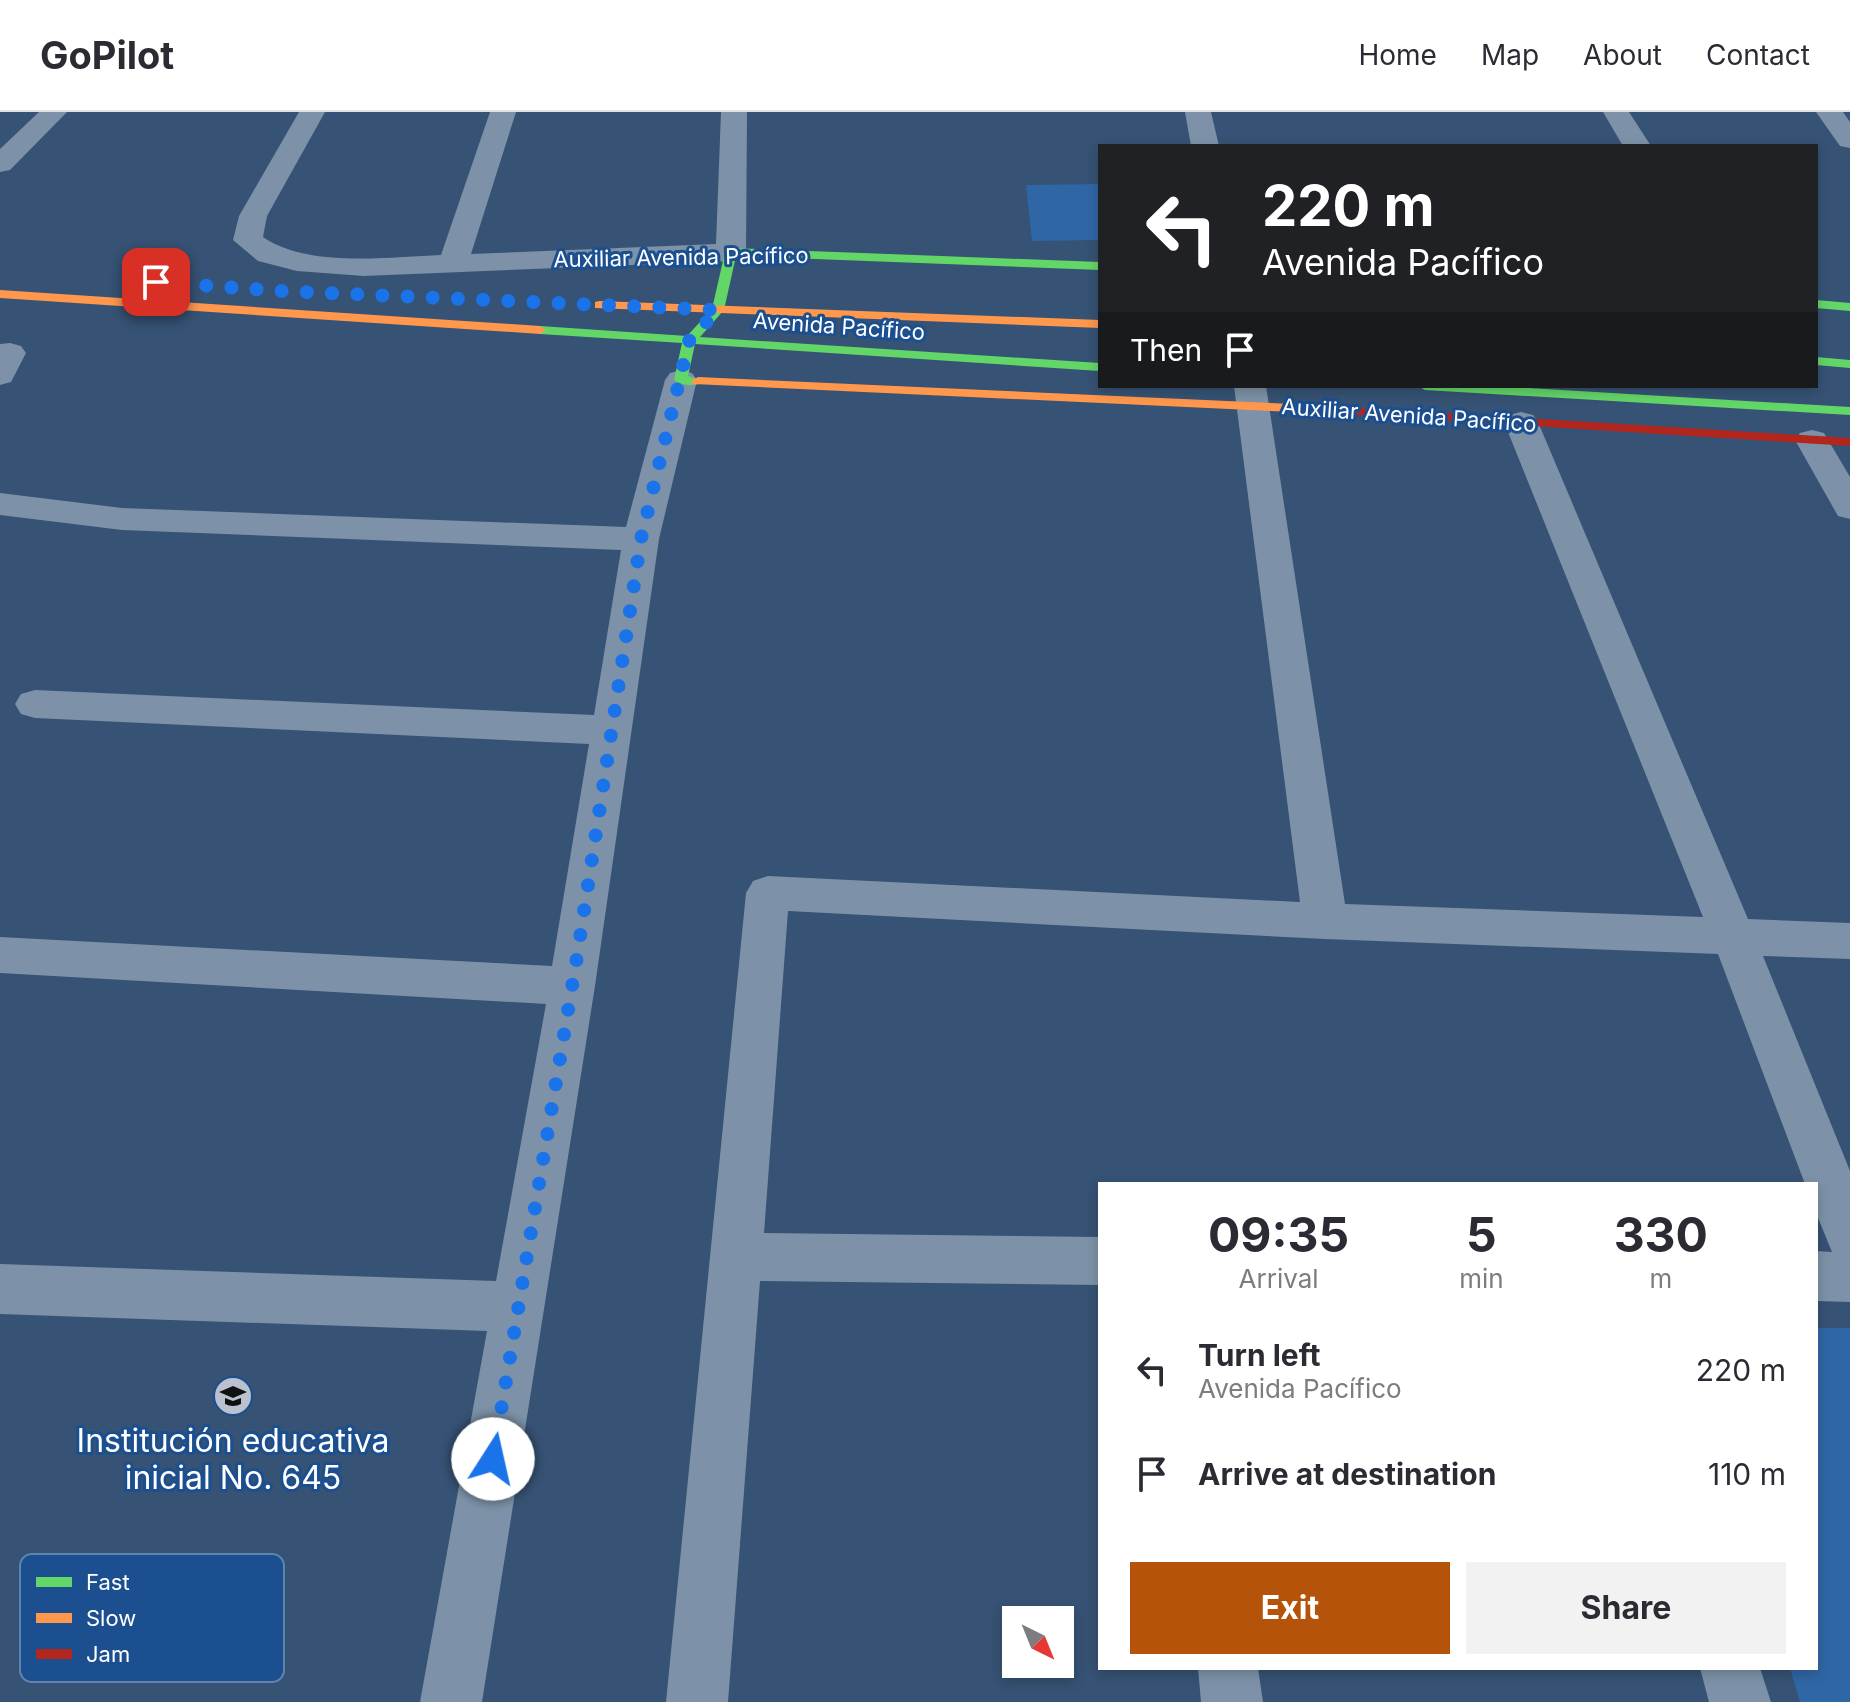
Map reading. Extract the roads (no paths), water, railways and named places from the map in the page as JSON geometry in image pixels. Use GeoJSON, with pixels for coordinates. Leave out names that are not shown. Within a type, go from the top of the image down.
{"type":"FeatureCollection","features":[{"type":"Feature","properties":{"kind":"main road","name":"Auxiliar Avenida Pacífico"},"geometry":{"type":"LineString","coordinates":[[731,252],[1098,266]]}},
{"type":"Feature","properties":{"kind":"main road"},"geometry":{"type":"LineString","coordinates":[[685,360],[718,310],[731,252]]}},
{"type":"Feature","properties":{"kind":"main road","name":"Avenida Pacífico"},"geometry":{"type":"LineString","coordinates":[[0,294],[685,360],[816,349],[1098,367]]}},
{"type":"Feature","properties":{"kind":"main road","name":"Avenida Pacífico"},"geometry":{"type":"LineString","coordinates":[[577,304],[1098,324]]}},
{"type":"Feature","properties":{"kind":"main road"},"geometry":{"type":"LineString","coordinates":[[1818,304],[1850,307]]}},
{"type":"Feature","properties":{"kind":"main road"},"geometry":{"type":"LineString","coordinates":[[816,349],[803,343],[798,333],[802,324],[822,314]]}},
{"type":"Feature","properties":{"kind":"main road","name":"Auxiliar Avenida Pacífico"},"geometry":{"type":"LineString","coordinates":[[685,360],[1098,386]]}},
{"type":"Feature","properties":{"kind":"main road"},"geometry":{"type":"LineString","coordinates":[[1818,361],[1850,364]]}},
{"type":"Feature","properties":{"kind":"main road","name":"Auxiliar Avenida Pacífico"},"geometry":{"type":"LineString","coordinates":[[1125,388],[1251,396],[1521,422],[1850,442]]}},
{"type":"Feature","properties":{"kind":"main road"},"geometry":{"type":"LineString","coordinates":[[1459,388],[1850,411]]}},
{"type":"Feature","properties":{"kind":"street","name":"Auxiliar Avenida Pacífico"},"geometry":{"type":"LineString","coordinates":[[312,112],[253,216],[248,240],[269,255],[297,262],[364,267],[731,252]]}},
{"type":"Feature","properties":{"kind":"street"},"geometry":{"type":"LineString","coordinates":[[453,263],[503,112]]}},
{"type":"Feature","properties":{"kind":"street"},"geometry":{"type":"LineString","coordinates":[[731,252],[734,112]]}},
{"type":"Feature","properties":{"kind":"street"},"geometry":{"type":"LineString","coordinates":[[1198,112],[1205,144]]}},
{"type":"Feature","properties":{"kind":"street"},"geometry":{"type":"LineString","coordinates":[[1616,112],[1636,144]]}},
{"type":"Feature","properties":{"kind":"street"},"geometry":{"type":"LineString","coordinates":[[1829,112],[1850,140]]}},
{"type":"Feature","properties":{"kind":"street"},"geometry":{"type":"LineString","coordinates":[[15,120],[49,116]]}},
{"type":"Feature","properties":{"kind":"street"},"geometry":{"type":"LineString","coordinates":[[0,164],[49,116]]}},
{"type":"Feature","properties":{"kind":"street"},"geometry":{"type":"LineString","coordinates":[[0,354],[10,353],[0,375]]}},
{"type":"Feature","properties":{"kind":"street"},"geometry":{"type":"LineString","coordinates":[[451,1702],[572,986],[641,539],[685,360]]}},
{"type":"Feature","properties":{"kind":"street"},"geometry":{"type":"LineString","coordinates":[[1251,396],[1325,921]]}},
{"type":"Feature","properties":{"kind":"street"},"geometry":{"type":"LineString","coordinates":[[1521,422],[1734,938],[1850,1235]]}},
{"type":"Feature","properties":{"kind":"street"},"geometry":{"type":"LineString","coordinates":[[1812,440],[1850,508]]}},
{"type":"Feature","properties":{"kind":"street"},"geometry":{"type":"LineString","coordinates":[[0,504],[122,519],[641,539]]}},
{"type":"Feature","properties":{"kind":"street"},"geometry":{"type":"LineString","coordinates":[[35,704],[613,730]]}},
{"type":"Feature","properties":{"kind":"street"},"geometry":{"type":"LineString","coordinates":[[697,1702],[768,893],[1325,921],[1850,941]]}},
{"type":"Feature","properties":{"kind":"street"},"geometry":{"type":"LineString","coordinates":[[0,955],[572,986]]}},
{"type":"Feature","properties":{"kind":"street"},"geometry":{"type":"LineString","coordinates":[[736,1257],[1098,1261]]}},
{"type":"Feature","properties":{"kind":"street"},"geometry":{"type":"LineString","coordinates":[[1818,1276],[1850,1277]]}},
{"type":"Feature","properties":{"kind":"street"},"geometry":{"type":"LineString","coordinates":[[0,1289],[519,1307]]}},
{"type":"Feature","properties":{"kind":"street"},"geometry":{"type":"LineString","coordinates":[[1228,1670],[1232,1702]]}},
{"type":"Feature","properties":{"kind":"street"},"geometry":{"type":"LineString","coordinates":[[1731,1670],[1740,1702]]}},
{"type":"Feature","properties":{"kind":"place","name":"Institución educativa inicial No. 645"},"geometry":{"type":"Point","coordinates":[233,1396]}}]}
